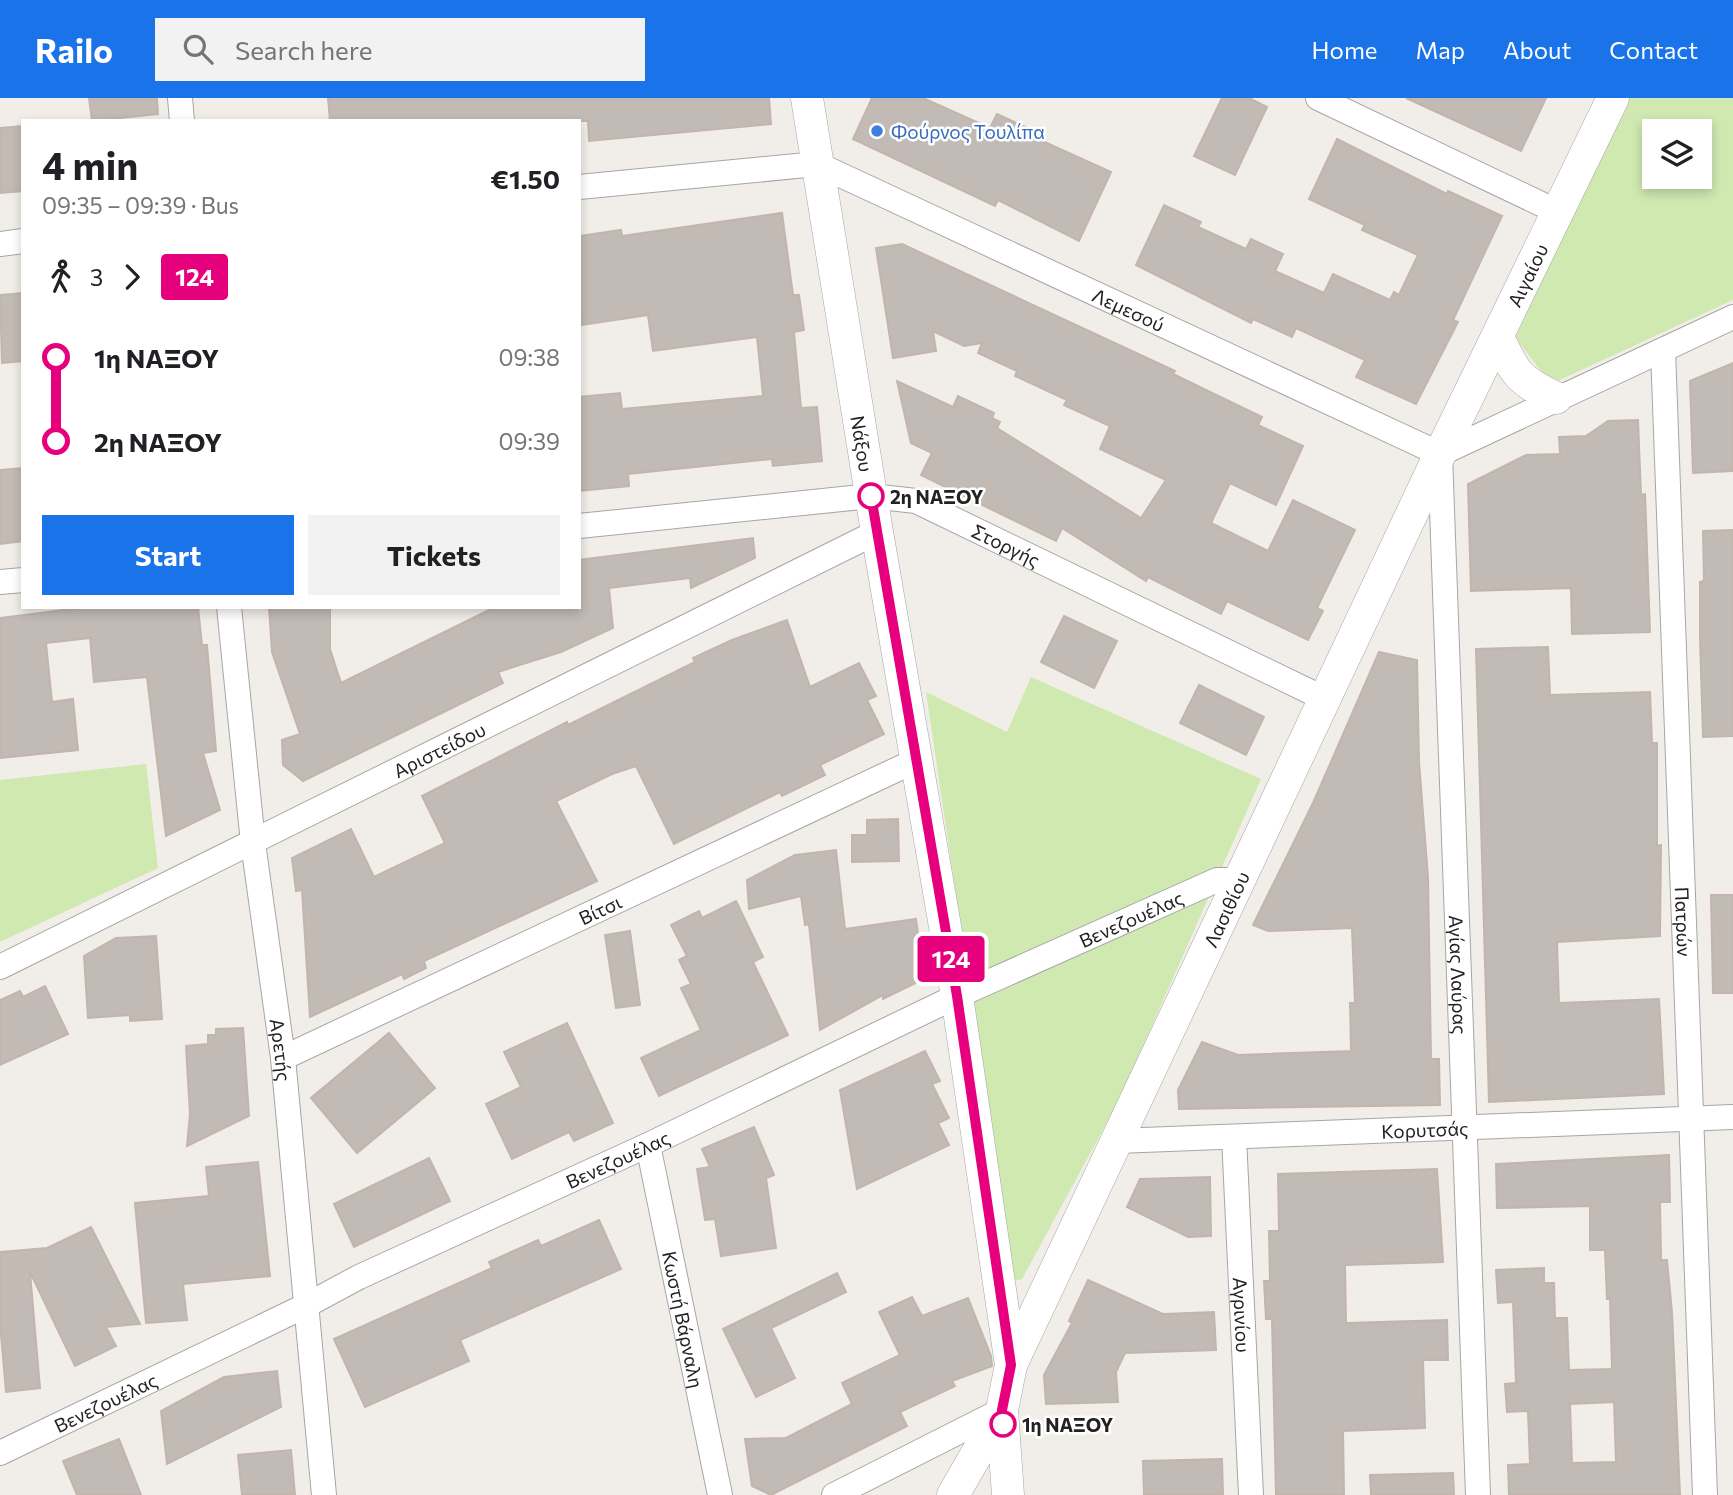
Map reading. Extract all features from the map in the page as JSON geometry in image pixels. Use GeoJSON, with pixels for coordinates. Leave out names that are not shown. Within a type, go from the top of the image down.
{"type":"FeatureCollection","features":[{"type":"Feature","properties":{"kind":"street"},"geometry":{"type":"LineString","coordinates":[[180,98],[182,119]]}},
{"type":"Feature","properties":{"kind":"street","name":"Νάξου"},"geometry":{"type":"LineString","coordinates":[[807,98],[877,532],[957,996],[1011,1365],[1002,1410],[1008,1495]]}},
{"type":"Feature","properties":{"kind":"street"},"geometry":{"type":"LineString","coordinates":[[1318,98],[1558,212]]}},
{"type":"Feature","properties":{"kind":"street","name":"Αιγαίου"},"geometry":{"type":"LineString","coordinates":[[1440,454],[1613,98]]}},
{"type":"Feature","properties":{"kind":"street"},"geometry":{"type":"LineString","coordinates":[[581,187],[817,164]]}},
{"type":"Feature","properties":{"kind":"street","name":"Λεμεσού"},"geometry":{"type":"LineString","coordinates":[[817,164],[1440,454]]}},
{"type":"Feature","properties":{"kind":"street"},"geometry":{"type":"LineString","coordinates":[[0,244],[21,241]]}},
{"type":"Feature","properties":{"kind":"street"},"geometry":{"type":"LineString","coordinates":[[1440,454],[1733,317]]}},
{"type":"Feature","properties":{"kind":"street"},"geometry":{"type":"LineString","coordinates":[[1497,337],[1515,373],[1532,386],[1556,398]]}},
{"type":"Feature","properties":{"kind":"street","name":"Πατρών"},"geometry":{"type":"LineString","coordinates":[[1663,350],[1689,1119],[1705,1495]]}},
{"type":"Feature","properties":{"kind":"street","name":"Λασιθίου"},"geometry":{"type":"LineString","coordinates":[[1011,1365],[1440,454]]}},
{"type":"Feature","properties":{"kind":"street","name":"Αγίας Λαύρας"},"geometry":{"type":"LineString","coordinates":[[1440,454],[1479,1495]]}},
{"type":"Feature","properties":{"kind":"street","name":"Στοργής"},"geometry":{"type":"LineString","coordinates":[[581,526],[871,496],[916,500],[1325,699]]}},
{"type":"Feature","properties":{"kind":"street","name":"Αριστείδου"},"geometry":{"type":"LineString","coordinates":[[0,967],[877,532]]}},
{"type":"Feature","properties":{"kind":"street"},"geometry":{"type":"LineString","coordinates":[[0,582],[21,580]]}},
{"type":"Feature","properties":{"kind":"street","name":"Αρετής"},"geometry":{"type":"LineString","coordinates":[[229,609],[253,843],[284,1058],[324,1495]]}},
{"type":"Feature","properties":{"kind":"street","name":"Βίτσι"},"geometry":{"type":"LineString","coordinates":[[284,1058],[917,760]]}},
{"type":"Feature","properties":{"kind":"street","name":"Βενεζουέλας"},"geometry":{"type":"LineString","coordinates":[[0,1453],[307,1306],[359,1277],[648,1145],[957,996],[1217,880],[1239,880]]}},
{"type":"Feature","properties":{"kind":"street","name":"Κορυτσάς"},"geometry":{"type":"LineString","coordinates":[[1116,1142],[1733,1117]]}},
{"type":"Feature","properties":{"kind":"street","name":"Αγρινίου"},"geometry":{"type":"LineString","coordinates":[[1234,1137],[1251,1495]]}},
{"type":"Feature","properties":{"kind":"street","name":"Κωστή Βάρναλη"},"geometry":{"type":"LineString","coordinates":[[648,1145],[720,1495]]}},
{"type":"Feature","properties":{"kind":"street"},"geometry":{"type":"LineString","coordinates":[[834,1495],[1002,1410]]}},
{"type":"Feature","properties":{"kind":"street"},"geometry":{"type":"LineString","coordinates":[[953,1495],[1002,1410]]}},
{"type":"Feature","properties":{"kind":"green space"},"geometry":{"type":"Polygon","coordinates":[[[1623,98],[1733,98],[1733,300],[1551,384],[1511,332],[1623,98]]]}},
{"type":"Feature","properties":{"kind":"green space"},"geometry":{"type":"Polygon","coordinates":[[[1031,677],[1261,779],[1119,1100],[1022,1279],[1013,1281],[926,692],[1007,732],[1031,677]]]}},
{"type":"Feature","properties":{"kind":"green space"},"geometry":{"type":"Polygon","coordinates":[[[146,764],[158,868],[0,942],[0,780],[146,764]]]}},
{"type":"Feature","properties":{"kind":"building"},"geometry":{"type":"Polygon","coordinates":[[[89,98],[157,98],[158,114],[92,119],[89,98]]]}},
{"type":"Feature","properties":{"kind":"building"},"geometry":{"type":"Polygon","coordinates":[[[328,98],[769,98],[771,124],[589,141],[588,121],[581,119],[330,119],[328,98]]]}},
{"type":"Feature","properties":{"kind":"building"},"geometry":{"type":"Polygon","coordinates":[[[872,98],[923,98],[990,128],[997,114],[1032,130],[1029,135],[1111,172],[1079,241],[998,200],[995,206],[853,139],[872,98]]]}},
{"type":"Feature","properties":{"kind":"building"},"geometry":{"type":"Polygon","coordinates":[[[1222,98],[1249,98],[1267,107],[1235,175],[1194,156],[1222,98]]]}},
{"type":"Feature","properties":{"kind":"building"},"geometry":{"type":"Polygon","coordinates":[[[1406,98],[1546,98],[1521,151],[1406,98]]]}},
{"type":"Feature","properties":{"kind":"building"},"geometry":{"type":"Polygon","coordinates":[[[21,126],[21,191],[0,193],[0,128],[21,126]]]}},
{"type":"Feature","properties":{"kind":"building"},"geometry":{"type":"Polygon","coordinates":[[[1337,139],[1447,194],[1448,191],[1502,216],[1453,320],[1458,322],[1416,404],[1356,377],[1365,360],[1296,328],[1292,337],[1253,319],[1251,323],[1136,265],[1164,205],[1201,222],[1198,227],[1246,249],[1251,239],[1283,254],[1275,271],[1324,293],[1333,274],[1390,300],[1394,292],[1399,295],[1418,255],[1362,230],[1365,225],[1309,199],[1337,139]]]}},
{"type":"Feature","properties":{"kind":"building"},"geometry":{"type":"Polygon","coordinates":[[[782,213],[793,295],[799,295],[804,330],[794,332],[801,408],[817,407],[822,461],[773,466],[772,459],[628,474],[629,486],[581,491],[581,397],[620,393],[622,409],[763,396],[757,337],[653,351],[648,315],[581,325],[581,236],[621,230],[622,236],[782,213]]]}},
{"type":"Feature","properties":{"kind":"building"},"geometry":{"type":"Polygon","coordinates":[[[902,244],[1175,371],[1173,374],[1262,417],[1258,425],[1303,446],[1276,505],[1230,483],[1211,523],[1268,551],[1293,500],[1355,530],[1317,608],[1323,611],[1308,640],[1227,601],[1221,614],[1148,577],[1146,581],[1062,528],[1056,541],[921,475],[932,453],[911,443],[897,381],[953,407],[958,396],[994,413],[992,418],[1000,422],[997,428],[1141,518],[1166,480],[1100,449],[1110,426],[1064,405],[1067,400],[1015,376],[1017,371],[978,353],[982,343],[964,346],[933,331],[936,351],[893,358],[876,248],[902,244]]]}},
{"type":"Feature","properties":{"kind":"building"},"geometry":{"type":"Polygon","coordinates":[[[21,293],[21,361],[2,363],[0,295],[21,293]]]}},
{"type":"Feature","properties":{"kind":"building"},"geometry":{"type":"Polygon","coordinates":[[[1733,363],[1733,471],[1693,473],[1690,381],[1733,363]]]}},
{"type":"Feature","properties":{"kind":"building"},"geometry":{"type":"Polygon","coordinates":[[[1638,420],[1641,495],[1645,494],[1650,632],[1572,634],[1571,588],[1471,591],[1468,484],[1526,455],[1560,454],[1559,437],[1586,436],[1608,421],[1638,420]]]}},
{"type":"Feature","properties":{"kind":"building"},"geometry":{"type":"Polygon","coordinates":[[[21,468],[21,541],[0,544],[0,470],[21,468]]]}},
{"type":"Feature","properties":{"kind":"building"},"geometry":{"type":"Polygon","coordinates":[[[1733,530],[1733,736],[1703,737],[1700,582],[1704,581],[1703,531],[1733,530]]]}},
{"type":"Feature","properties":{"kind":"building"},"geometry":{"type":"Polygon","coordinates":[[[753,538],[755,558],[691,588],[690,578],[609,588],[613,628],[561,652],[498,672],[503,683],[303,781],[283,765],[282,740],[300,734],[272,652],[269,609],[330,609],[330,649],[341,683],[491,609],[581,609],[581,560],[753,538]]]}},
{"type":"Feature","properties":{"kind":"building"},"geometry":{"type":"Polygon","coordinates":[[[71,609],[198,609],[202,645],[207,645],[216,751],[203,753],[220,810],[166,836],[147,677],[94,682],[90,638],[46,643],[52,702],[73,699],[78,750],[0,758],[0,618],[71,609]]]}},
{"type":"Feature","properties":{"kind":"building"},"geometry":{"type":"Polygon","coordinates":[[[1064,616],[1117,641],[1094,688],[1041,662],[1064,616]]]}},
{"type":"Feature","properties":{"kind":"building"},"geometry":{"type":"Polygon","coordinates":[[[787,620],[810,687],[859,663],[876,696],[867,700],[884,734],[820,765],[825,775],[782,796],[780,792],[674,844],[636,766],[612,774],[556,801],[597,881],[424,961],[426,968],[404,979],[402,974],[310,1017],[302,890],[296,891],[292,858],[351,829],[374,877],[445,843],[422,796],[567,722],[568,725],[695,662],[693,658],[787,620]]]}},
{"type":"Feature","properties":{"kind":"building"},"geometry":{"type":"Polygon","coordinates":[[[1548,647],[1550,695],[1650,692],[1652,743],[1657,743],[1657,846],[1661,845],[1660,936],[1557,942],[1559,1003],[1659,999],[1664,1094],[1489,1102],[1476,649],[1548,647]]]}},
{"type":"Feature","properties":{"kind":"building"},"geometry":{"type":"Polygon","coordinates":[[[1379,652],[1417,660],[1419,762],[1428,877],[1431,1059],[1439,1059],[1440,1105],[1179,1109],[1178,1090],[1202,1042],[1238,1055],[1351,1051],[1350,1003],[1355,1003],[1352,928],[1268,931],[1253,925],[1313,803],[1379,652]]]}},
{"type":"Feature","properties":{"kind":"building"},"geometry":{"type":"Polygon","coordinates":[[[1199,685],[1264,717],[1246,755],[1180,723],[1199,685]]]}},
{"type":"Feature","properties":{"kind":"building"},"geometry":{"type":"Polygon","coordinates":[[[898,819],[899,861],[852,862],[852,835],[867,835],[867,820],[898,819]]]}},
{"type":"Feature","properties":{"kind":"building"},"geometry":{"type":"Polygon","coordinates":[[[836,850],[845,929],[916,919],[924,979],[883,999],[883,995],[820,1030],[809,924],[805,925],[801,896],[749,909],[747,880],[795,855],[836,850]]]}},
{"type":"Feature","properties":{"kind":"building"},"geometry":{"type":"Polygon","coordinates":[[[1711,895],[1733,895],[1733,993],[1713,993],[1711,895]]]}},
{"type":"Feature","properties":{"kind":"building"},"geometry":{"type":"Polygon","coordinates":[[[736,901],[763,957],[753,962],[788,1035],[659,1096],[641,1058],[701,1030],[681,988],[691,984],[679,960],[687,956],[671,925],[699,911],[702,918],[736,901]]]}},
{"type":"Feature","properties":{"kind":"building"},"geometry":{"type":"Polygon","coordinates":[[[630,931],[640,1005],[616,1008],[605,935],[630,931]]]}},
{"type":"Feature","properties":{"kind":"building"},"geometry":{"type":"Polygon","coordinates":[[[156,936],[162,1019],[130,1021],[130,1015],[88,1018],[84,956],[116,938],[156,936]]]}},
{"type":"Feature","properties":{"kind":"building"},"geometry":{"type":"Polygon","coordinates":[[[45,986],[68,1034],[0,1065],[0,1000],[20,991],[23,997],[45,986]]]}},
{"type":"Feature","properties":{"kind":"building"},"geometry":{"type":"Polygon","coordinates":[[[567,1023],[613,1123],[574,1141],[569,1132],[512,1159],[486,1104],[521,1087],[504,1052],[567,1023]]]}},
{"type":"Feature","properties":{"kind":"building"},"geometry":{"type":"Polygon","coordinates":[[[243,1028],[249,1116],[187,1146],[190,1114],[186,1046],[208,1044],[208,1035],[216,1035],[216,1029],[243,1028]]]}},
{"type":"Feature","properties":{"kind":"building"},"geometry":{"type":"Polygon","coordinates":[[[389,1033],[435,1088],[357,1153],[311,1098],[389,1033]]]}},
{"type":"Feature","properties":{"kind":"building"},"geometry":{"type":"Polygon","coordinates":[[[925,1051],[940,1081],[932,1084],[949,1118],[938,1123],[949,1145],[857,1189],[840,1090],[925,1051]]]}},
{"type":"Feature","properties":{"kind":"building"},"geometry":{"type":"Polygon","coordinates":[[[754,1127],[774,1175],[766,1178],[776,1248],[721,1256],[715,1219],[705,1220],[697,1169],[710,1167],[702,1149],[754,1127]]]}},
{"type":"Feature","properties":{"kind":"building"},"geometry":{"type":"Polygon","coordinates":[[[1669,1155],[1670,1202],[1660,1202],[1661,1260],[1667,1260],[1672,1312],[1680,1495],[1509,1495],[1508,1465],[1530,1464],[1528,1411],[1507,1412],[1505,1384],[1516,1383],[1513,1302],[1498,1303],[1496,1270],[1544,1268],[1544,1283],[1554,1283],[1555,1318],[1567,1318],[1569,1370],[1612,1369],[1610,1299],[1607,1299],[1605,1250],[1590,1250],[1590,1206],[1497,1208],[1496,1164],[1669,1155]],[[1614,1402],[1570,1404],[1572,1463],[1616,1462],[1614,1402]]]}},
{"type":"Feature","properties":{"kind":"building"},"geometry":{"type":"Polygon","coordinates":[[[429,1158],[450,1201],[354,1247],[334,1204],[429,1158]]]}},
{"type":"Feature","properties":{"kind":"building"},"geometry":{"type":"Polygon","coordinates":[[[258,1162],[270,1276],[183,1284],[187,1320],[146,1323],[135,1203],[209,1196],[206,1167],[258,1162]]]}},
{"type":"Feature","properties":{"kind":"building"},"geometry":{"type":"Polygon","coordinates":[[[1437,1169],[1443,1262],[1345,1265],[1346,1323],[1447,1320],[1448,1360],[1423,1360],[1425,1428],[1343,1431],[1344,1495],[1276,1495],[1272,1319],[1266,1319],[1264,1281],[1270,1281],[1269,1231],[1279,1231],[1278,1174],[1437,1169]]]}},
{"type":"Feature","properties":{"kind":"building"},"geometry":{"type":"Polygon","coordinates":[[[1210,1177],[1211,1236],[1188,1237],[1127,1207],[1140,1179],[1210,1177]]]}},
{"type":"Feature","properties":{"kind":"building"},"geometry":{"type":"Polygon","coordinates":[[[599,1220],[621,1269],[460,1340],[469,1361],[365,1407],[334,1339],[492,1268],[489,1262],[538,1240],[541,1246],[599,1220]]]}},
{"type":"Feature","properties":{"kind":"building"},"geometry":{"type":"Polygon","coordinates":[[[91,1227],[140,1324],[106,1327],[116,1346],[75,1366],[30,1272],[40,1388],[6,1392],[0,1323],[0,1252],[47,1248],[91,1227]]]}},
{"type":"Feature","properties":{"kind":"building"},"geometry":{"type":"Polygon","coordinates":[[[837,1273],[846,1292],[771,1328],[795,1378],[756,1397],[723,1329],[837,1273]]]}},
{"type":"Feature","properties":{"kind":"building"},"geometry":{"type":"Polygon","coordinates":[[[1088,1280],[1163,1314],[1214,1312],[1216,1350],[1125,1353],[1116,1372],[1118,1402],[1046,1404],[1044,1375],[1072,1323],[1069,1321],[1088,1280]]]}},
{"type":"Feature","properties":{"kind":"building"},"geometry":{"type":"Polygon","coordinates":[[[912,1297],[922,1316],[968,1298],[991,1356],[992,1366],[952,1381],[955,1386],[900,1412],[907,1426],[771,1495],[752,1486],[745,1439],[786,1438],[852,1404],[842,1383],[900,1355],[879,1312],[912,1297]]]}},
{"type":"Feature","properties":{"kind":"building"},"geometry":{"type":"Polygon","coordinates":[[[277,1371],[281,1407],[167,1464],[161,1411],[224,1377],[277,1371]]]}},
{"type":"Feature","properties":{"kind":"building"},"geometry":{"type":"Polygon","coordinates":[[[119,1439],[141,1495],[77,1495],[63,1461],[119,1439]]]}},
{"type":"Feature","properties":{"kind":"building"},"geometry":{"type":"Polygon","coordinates":[[[291,1450],[295,1495],[242,1495],[238,1455],[291,1450]]]}},
{"type":"Feature","properties":{"kind":"building"},"geometry":{"type":"Polygon","coordinates":[[[1222,1459],[1223,1495],[1144,1495],[1143,1461],[1222,1459]]]}},
{"type":"Feature","properties":{"kind":"building"},"geometry":{"type":"Polygon","coordinates":[[[1453,1473],[1454,1495],[1371,1495],[1370,1475],[1453,1473]]]}},
{"type":"Feature","properties":{"kind":"bus line","name":"124"},"geometry":{"type":"LineString","coordinates":[[871,496],[957,996],[1011,1365],[1002,1410],[1003,1424]]}},
{"type":"Feature","properties":{"kind":"place","name":"Φούρνος Τουλίπα"},"geometry":{"type":"Point","coordinates":[877,131]}},
{"type":"Feature","properties":{"kind":"place","name":"2η ΝΑΞΟΥ"},"geometry":{"type":"Point","coordinates":[871,496]}},
{"type":"Feature","properties":{"kind":"place","name":"1η ΝΑΞΟΥ"},"geometry":{"type":"Point","coordinates":[1003,1424]}}]}
